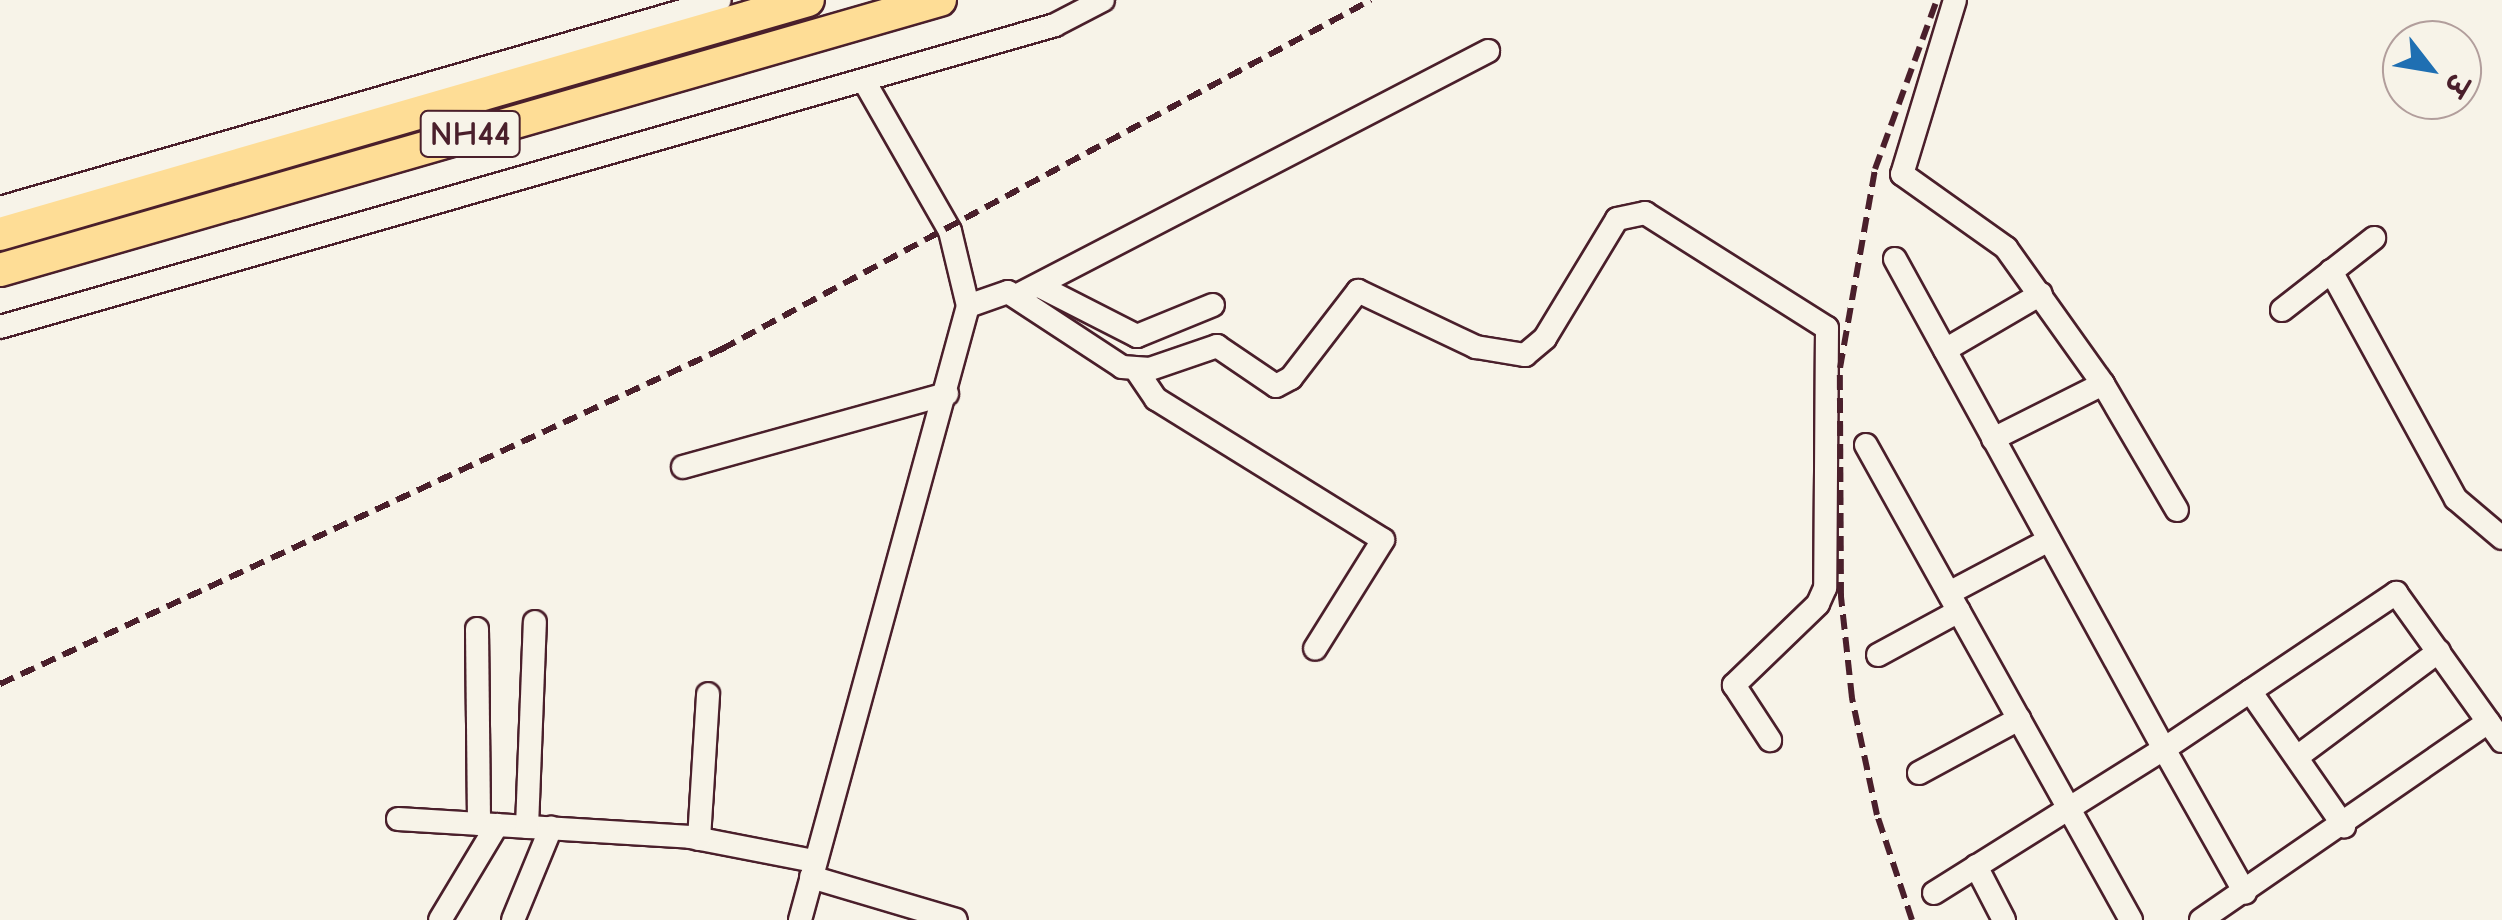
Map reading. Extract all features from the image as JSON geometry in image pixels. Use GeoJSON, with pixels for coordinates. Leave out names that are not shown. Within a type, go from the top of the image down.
{"type":"FeatureCollection","features":[{"type":"Feature","properties":{"kind":"highway","name":"NH44"},"geometry":{"type":"LineString","coordinates":[[0,234],[808,0]]}},
{"type":"Feature","properties":{"kind":"highway","name":"NH44"},"geometry":{"type":"LineString","coordinates":[[0,270],[940,0]]}},
{"type":"Feature","properties":{"kind":"street"},"geometry":{"type":"LineString","coordinates":[[0,208],[691,4],[720,0]]}},
{"type":"Feature","properties":{"kind":"street"},"geometry":{"type":"LineString","coordinates":[[0,328],[1055,25],[1103,0]]}},
{"type":"Feature","properties":{"kind":"street"},"geometry":{"type":"LineString","coordinates":[[1955,0],[1902,174],[2006,248],[2103,384],[2177,510]]}},
{"type":"Feature","properties":{"kind":"street"},"geometry":{"type":"LineString","coordinates":[[1016,296],[1488,51]]}},
{"type":"Feature","properties":{"kind":"street"},"geometry":{"type":"LineString","coordinates":[[800,920],[968,306],[950,231],[864,81]]}},
{"type":"Feature","properties":{"kind":"street"},"geometry":{"type":"LineString","coordinates":[[1137,372],[1217,346],[1283,385],[1352,296],[1368,290],[1476,347],[1525,355],[1545,338],[1618,219],[1645,213],[1826,328],[1822,598],[1734,685],[1770,740]]}},
{"type":"Feature","properties":{"kind":"street"},"geometry":{"type":"LineString","coordinates":[[2282,310],[2374,238]]}},
{"type":"Feature","properties":{"kind":"street"},"geometry":{"type":"LineString","coordinates":[[1895,259],[2245,893]]}},
{"type":"Feature","properties":{"kind":"street"},"geometry":{"type":"LineString","coordinates":[[2331,271],[2456,499],[2502,538]]}},
{"type":"Feature","properties":{"kind":"street"},"geometry":{"type":"LineString","coordinates":[[1039,286],[1137,336],[1212,305]]}},
{"type":"Feature","properties":{"kind":"street"},"geometry":{"type":"LineString","coordinates":[[968,306],[998,292],[1016,296],[1106,360],[1137,372],[1156,399],[1383,540],[1315,649]]}},
{"type":"Feature","properties":{"kind":"street"},"geometry":{"type":"LineString","coordinates":[[1945,350],[2041,294]]}},
{"type":"Feature","properties":{"kind":"street"},"geometry":{"type":"LineString","coordinates":[[1993,439],[2103,384]]}},
{"type":"Feature","properties":{"kind":"street"},"geometry":{"type":"LineString","coordinates":[[683,467],[947,394]]}},
{"type":"Feature","properties":{"kind":"street"},"geometry":{"type":"LineString","coordinates":[[1866,445],[2130,920]]}},
{"type":"Feature","properties":{"kind":"street"},"geometry":{"type":"LineString","coordinates":[[1878,656],[2049,540]]}},
{"type":"Feature","properties":{"kind":"street"},"geometry":{"type":"LineString","coordinates":[[1934,893],[2164,749],[2396,593],[2495,731],[2201,920]]}},
{"type":"Feature","properties":{"kind":"street"},"geometry":{"type":"LineString","coordinates":[[512,920],[539,828],[535,622]]}},
{"type":"Feature","properties":{"kind":"street"},"geometry":{"type":"LineString","coordinates":[[440,920],[488,825],[477,628]]}},
{"type":"Feature","properties":{"kind":"street"},"geometry":{"type":"LineString","coordinates":[[2297,758],[2439,652]]}},
{"type":"Feature","properties":{"kind":"street"},"geometry":{"type":"LineString","coordinates":[[2250,691],[2344,826]]}},
{"type":"Feature","properties":{"kind":"street"},"geometry":{"type":"LineString","coordinates":[[700,838],[708,694]]}},
{"type":"Feature","properties":{"kind":"street"},"geometry":{"type":"LineString","coordinates":[[1919,773],[2019,719]]}},
{"type":"Feature","properties":{"kind":"street"},"geometry":{"type":"LineString","coordinates":[[398,819],[700,838],[813,869],[956,920]]}},
{"type":"Feature","properties":{"kind":"street"},"geometry":{"type":"LineString","coordinates":[[1976,866],[2004,920]]}},
{"type":"Feature","properties":{"kind":"railway"},"geometry":{"type":"LineString","coordinates":[[0,684],[722,349],[1371,0]]}},
{"type":"Feature","properties":{"kind":"railway"},"geometry":{"type":"LineString","coordinates":[[1912,920],[1877,815],[1852,698],[1841,597],[1840,368],[1875,169],[1937,0]]}}]}
